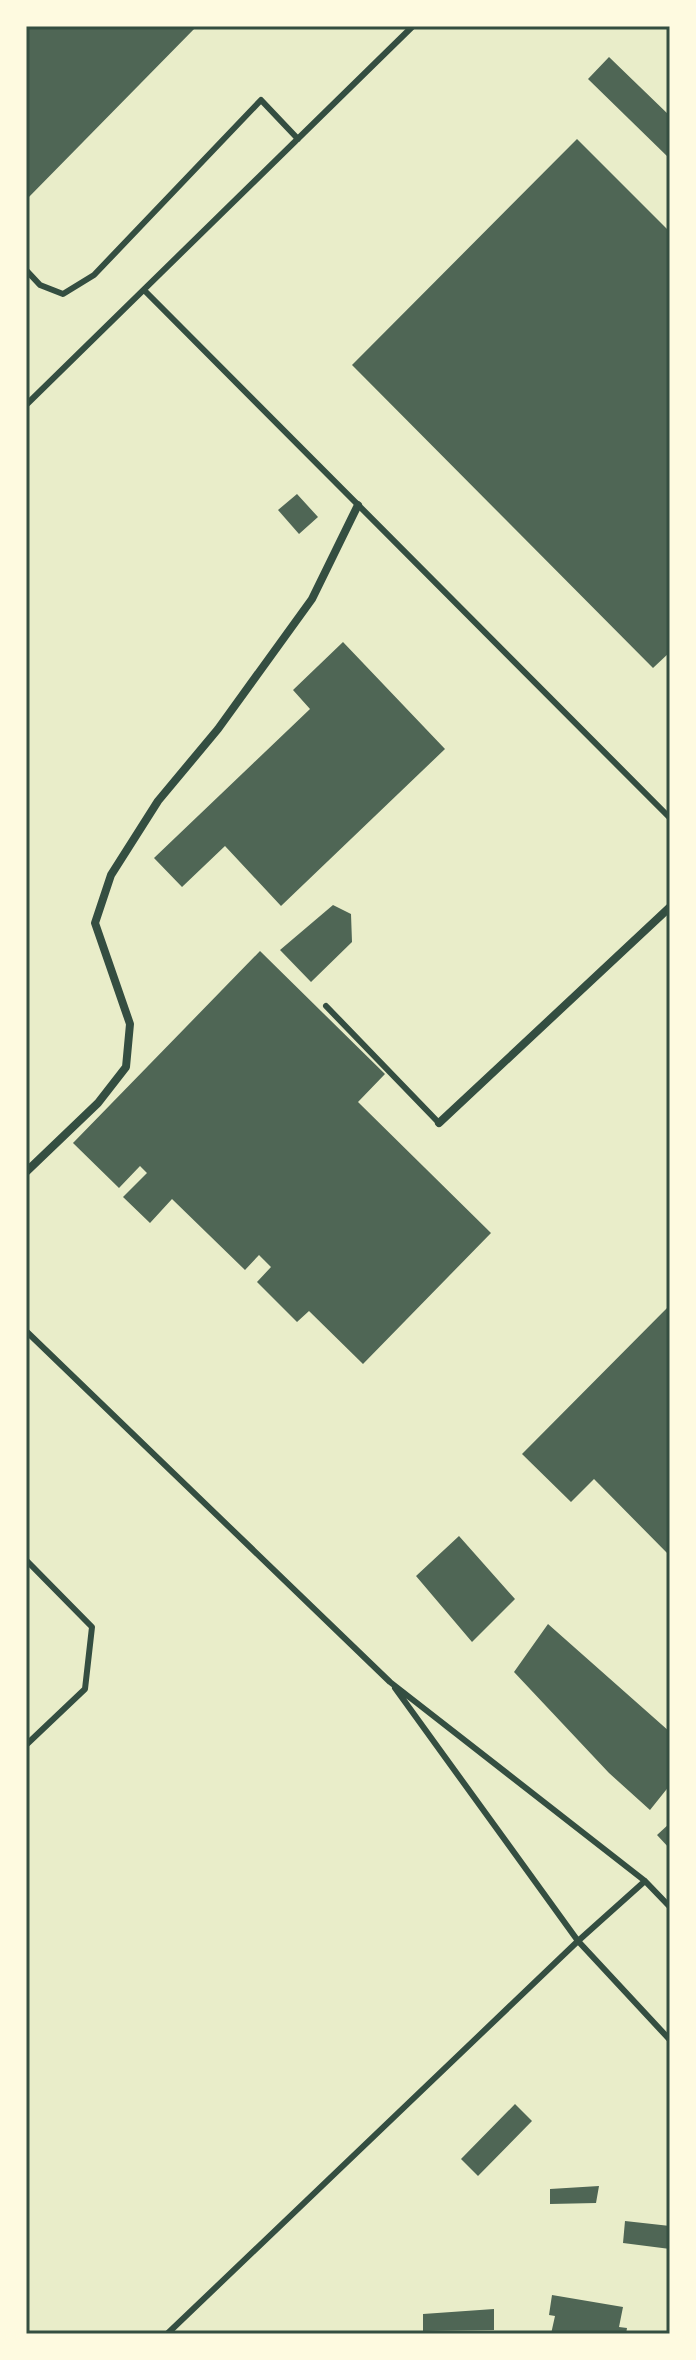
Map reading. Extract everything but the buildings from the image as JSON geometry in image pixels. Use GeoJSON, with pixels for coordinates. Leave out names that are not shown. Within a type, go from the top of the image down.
{"type":"FeatureCollection","features":[{"type":"Feature","properties":{"kind":"street"},"geometry":{"type":"LineString","coordinates":[[26,1172],[98,1103],[126,1067],[130,1024],[95,923],[111,875],[158,801],[218,729],[312,599],[358,505]]}},
{"type":"Feature","properties":{"kind":"street"},"geometry":{"type":"LineString","coordinates":[[439,1123],[670,907]]}},
{"type":"Feature","properties":{"kind":"lane"},"geometry":{"type":"LineString","coordinates":[[26,405],[413,26]]}},
{"type":"Feature","properties":{"kind":"lane"},"geometry":{"type":"LineString","coordinates":[[26,270],[40,285],[63,294],[94,275],[261,100],[298,139]]}},
{"type":"Feature","properties":{"kind":"lane"},"geometry":{"type":"LineString","coordinates":[[144,290],[670,818]]}},
{"type":"Feature","properties":{"kind":"lane"},"geometry":{"type":"LineString","coordinates":[[326,1006],[439,1123]]}},
{"type":"Feature","properties":{"kind":"lane"},"geometry":{"type":"LineString","coordinates":[[26,1331],[390,1682],[645,1881],[670,1907]]}},
{"type":"Feature","properties":{"kind":"lane"},"geometry":{"type":"LineString","coordinates":[[26,1560],[92,1627],[85,1689],[26,1745]]}},
{"type":"Feature","properties":{"kind":"lane"},"geometry":{"type":"LineString","coordinates":[[390,1682],[578,1941],[670,2040]]}},
{"type":"Feature","properties":{"kind":"lane"},"geometry":{"type":"LineString","coordinates":[[167,2334],[578,1941],[645,1881]]}}]}
